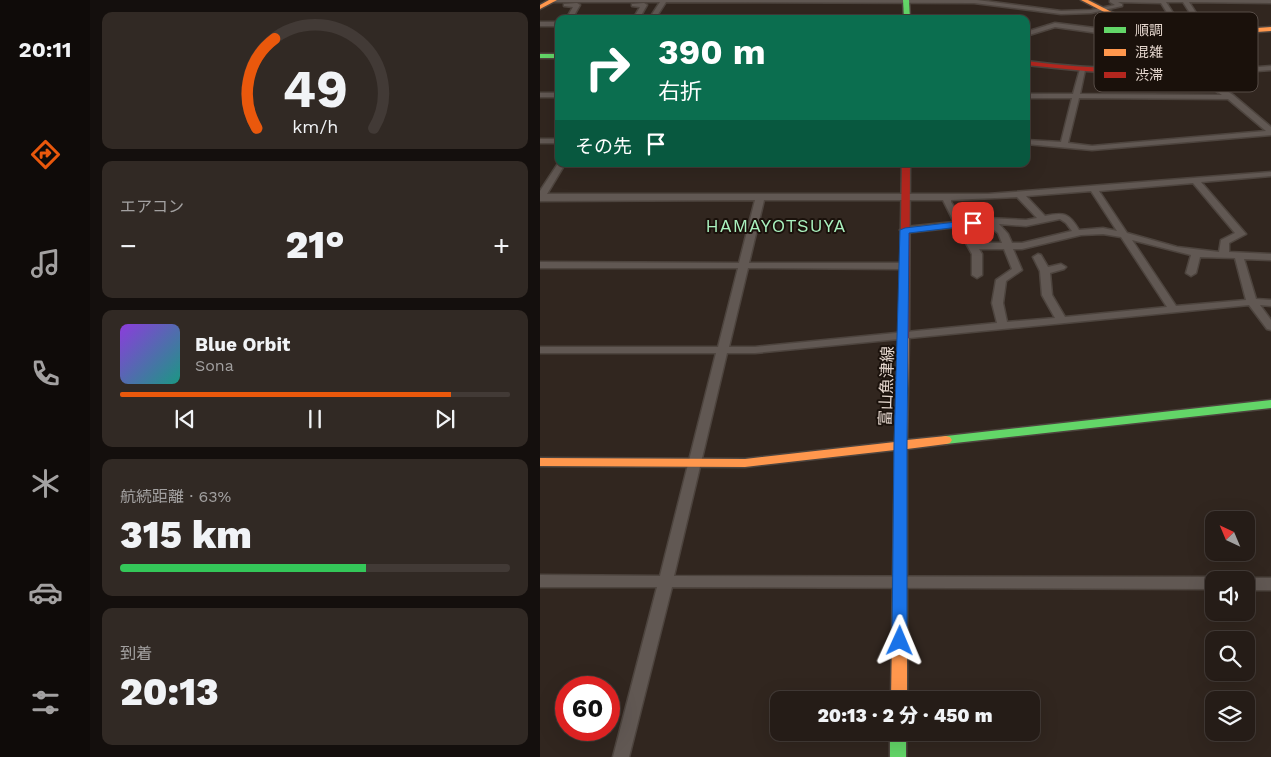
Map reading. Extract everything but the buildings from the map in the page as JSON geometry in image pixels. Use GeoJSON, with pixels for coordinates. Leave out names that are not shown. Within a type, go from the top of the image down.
{"type":"FeatureCollection","features":[{"type":"Feature","properties":{"kind":"main road"},"geometry":{"type":"LineString","coordinates":[[906,0],[907,15]]}},
{"type":"Feature","properties":{"kind":"main road"},"geometry":{"type":"LineString","coordinates":[[1084,0],[1104,11]]}},
{"type":"Feature","properties":{"kind":"main road"},"geometry":{"type":"LineString","coordinates":[[1258,30],[1271,29]]}},
{"type":"Feature","properties":{"kind":"main road"},"geometry":{"type":"LineString","coordinates":[[540,56],[555,56]]}},
{"type":"Feature","properties":{"kind":"main road"},"geometry":{"type":"LineString","coordinates":[[1030,64],[1094,70]]}},
{"type":"Feature","properties":{"kind":"main road","name":"富山魚津線"},"geometry":{"type":"LineString","coordinates":[[899,691],[900,445],[904,336],[906,167]]}},
{"type":"Feature","properties":{"kind":"main road"},"geometry":{"type":"LineString","coordinates":[[540,462],[745,462],[1271,404]]}},
{"type":"Feature","properties":{"kind":"main road"},"geometry":{"type":"LineString","coordinates":[[898,741],[898,757]]}},
{"type":"Feature","properties":{"kind":"street"},"geometry":{"type":"LineString","coordinates":[[655,15],[664,0]]}},
{"type":"Feature","properties":{"kind":"street"},"geometry":{"type":"LineString","coordinates":[[549,3],[664,0],[975,0],[1012,7],[1083,13],[1104,11],[1120,5],[1112,1],[1271,1]]}},
{"type":"Feature","properties":{"kind":"street"},"geometry":{"type":"LineString","coordinates":[[1163,0],[1170,12]]}},
{"type":"Feature","properties":{"kind":"street"},"geometry":{"type":"LineString","coordinates":[[1185,0],[1193,12]]}},
{"type":"Feature","properties":{"kind":"street"},"geometry":{"type":"LineString","coordinates":[[549,3],[644,5],[638,15]]}},
{"type":"Feature","properties":{"kind":"street"},"geometry":{"type":"LineString","coordinates":[[572,15],[578,5]]}},
{"type":"Feature","properties":{"kind":"street"},"geometry":{"type":"LineString","coordinates":[[1003,15],[1012,7]]}},
{"type":"Feature","properties":{"kind":"street"},"geometry":{"type":"LineString","coordinates":[[1054,11],[1055,26]]}},
{"type":"Feature","properties":{"kind":"street"},"geometry":{"type":"LineString","coordinates":[[540,24],[555,24]]}},
{"type":"Feature","properties":{"kind":"street"},"geometry":{"type":"LineString","coordinates":[[1030,33],[1055,26],[1094,31]]}},
{"type":"Feature","properties":{"kind":"street"},"geometry":{"type":"LineString","coordinates":[[1258,69],[1271,68]]}},
{"type":"Feature","properties":{"kind":"street"},"geometry":{"type":"LineString","coordinates":[[1064,145],[1082,70]]}},
{"type":"Feature","properties":{"kind":"street"},"geometry":{"type":"LineString","coordinates":[[1222,92],[1271,131]]}},
{"type":"Feature","properties":{"kind":"street"},"geometry":{"type":"LineString","coordinates":[[540,95],[555,95]]}},
{"type":"Feature","properties":{"kind":"street"},"geometry":{"type":"LineString","coordinates":[[1030,96],[1230,97]]}},
{"type":"Feature","properties":{"kind":"street"},"geometry":{"type":"LineString","coordinates":[[1030,142],[1092,148],[1271,131]]}},
{"type":"Feature","properties":{"kind":"street"},"geometry":{"type":"LineString","coordinates":[[540,141],[555,141]]}},
{"type":"Feature","properties":{"kind":"street"},"geometry":{"type":"LineString","coordinates":[[540,197],[560,167]]}},
{"type":"Feature","properties":{"kind":"street"},"geometry":{"type":"LineString","coordinates":[[540,197],[947,198],[1271,174]]}},
{"type":"Feature","properties":{"kind":"street"},"geometry":{"type":"LineString","coordinates":[[1195,180],[1241,234],[1224,242],[1224,256]]}},
{"type":"Feature","properties":{"kind":"street"},"geometry":{"type":"LineString","coordinates":[[1094,188],[1173,309]]}},
{"type":"Feature","properties":{"kind":"street"},"geometry":{"type":"LineString","coordinates":[[1019,194],[1043,219]]}},
{"type":"Feature","properties":{"kind":"street"},"geometry":{"type":"LineString","coordinates":[[621,757],[760,198]]}},
{"type":"Feature","properties":{"kind":"street"},"geometry":{"type":"LineString","coordinates":[[947,198],[947,202],[977,254],[977,275]]}},
{"type":"Feature","properties":{"kind":"street"},"geometry":{"type":"LineString","coordinates":[[905,230],[987,221],[1026,223],[1064,216],[1068,218],[1077,233]]}},
{"type":"Feature","properties":{"kind":"street"},"geometry":{"type":"LineString","coordinates":[[987,221],[999,227],[1007,236],[1008,247],[1017,270],[1001,280],[996,296],[997,311],[1003,326]]}},
{"type":"Feature","properties":{"kind":"street"},"geometry":{"type":"LineString","coordinates":[[973,246],[1008,247],[1028,245],[1077,233],[1103,231],[1196,254],[1270,259]]}},
{"type":"Feature","properties":{"kind":"street"},"geometry":{"type":"LineString","coordinates":[[1191,273],[1196,254]]}},
{"type":"Feature","properties":{"kind":"street"},"geometry":{"type":"LineString","coordinates":[[1038,257],[1045,271],[1047,295],[1062,320]]}},
{"type":"Feature","properties":{"kind":"street"},"geometry":{"type":"LineString","coordinates":[[1239,257],[1252,302],[1271,327]]}},
{"type":"Feature","properties":{"kind":"street"},"geometry":{"type":"LineString","coordinates":[[540,265],[904,266]]}},
{"type":"Feature","properties":{"kind":"street"},"geometry":{"type":"LineString","coordinates":[[1045,271],[1061,267]]}},
{"type":"Feature","properties":{"kind":"street"},"geometry":{"type":"LineString","coordinates":[[540,350],[755,350],[1173,309],[1252,302],[1271,303]]}},
{"type":"Feature","properties":{"kind":"street"},"geometry":{"type":"LineString","coordinates":[[540,581],[1205,583]]}},
{"type":"Feature","properties":{"kind":"street"},"geometry":{"type":"LineString","coordinates":[[1255,584],[1271,584]]}},
{"type":"Feature","properties":{"kind":"traffic: fast"},"geometry":{"type":"LineString","coordinates":[[906,0],[907,15]]}},
{"type":"Feature","properties":{"kind":"traffic: fast"},"geometry":{"type":"LineString","coordinates":[[540,56],[555,56]]}},
{"type":"Feature","properties":{"kind":"traffic: fast"},"geometry":{"type":"LineString","coordinates":[[946,440],[1271,404]]}},
{"type":"Feature","properties":{"kind":"traffic: fast"},"geometry":{"type":"LineString","coordinates":[[898,741],[898,757]]}},
{"type":"Feature","properties":{"kind":"traffic: slow"},"geometry":{"type":"LineString","coordinates":[[540,7],[554,0]]}},
{"type":"Feature","properties":{"kind":"traffic: slow"},"geometry":{"type":"LineString","coordinates":[[1084,0],[1107,12]]}},
{"type":"Feature","properties":{"kind":"traffic: slow"},"geometry":{"type":"LineString","coordinates":[[1258,30],[1271,29]]}},
{"type":"Feature","properties":{"kind":"traffic: slow"},"geometry":{"type":"LineString","coordinates":[[899,691],[904,338]]}},
{"type":"Feature","properties":{"kind":"traffic: slow"},"geometry":{"type":"LineString","coordinates":[[540,462],[745,463],[946,440]]}},
{"type":"Feature","properties":{"kind":"traffic: jam"},"geometry":{"type":"LineString","coordinates":[[1030,64],[1094,69]]}},
{"type":"Feature","properties":{"kind":"traffic: jam"},"geometry":{"type":"LineString","coordinates":[[904,338],[906,167]]}},
{"type":"Feature","properties":{"kind":"district","name":"HAMAYOTSUYA"},"geometry":{"type":"Point","coordinates":[776,226]}},
{"type":"Feature","properties":{"kind":"route"},"geometry":{"type":"LineString","coordinates":[[900,641],[900,445],[905,230],[973,223]]}}]}
